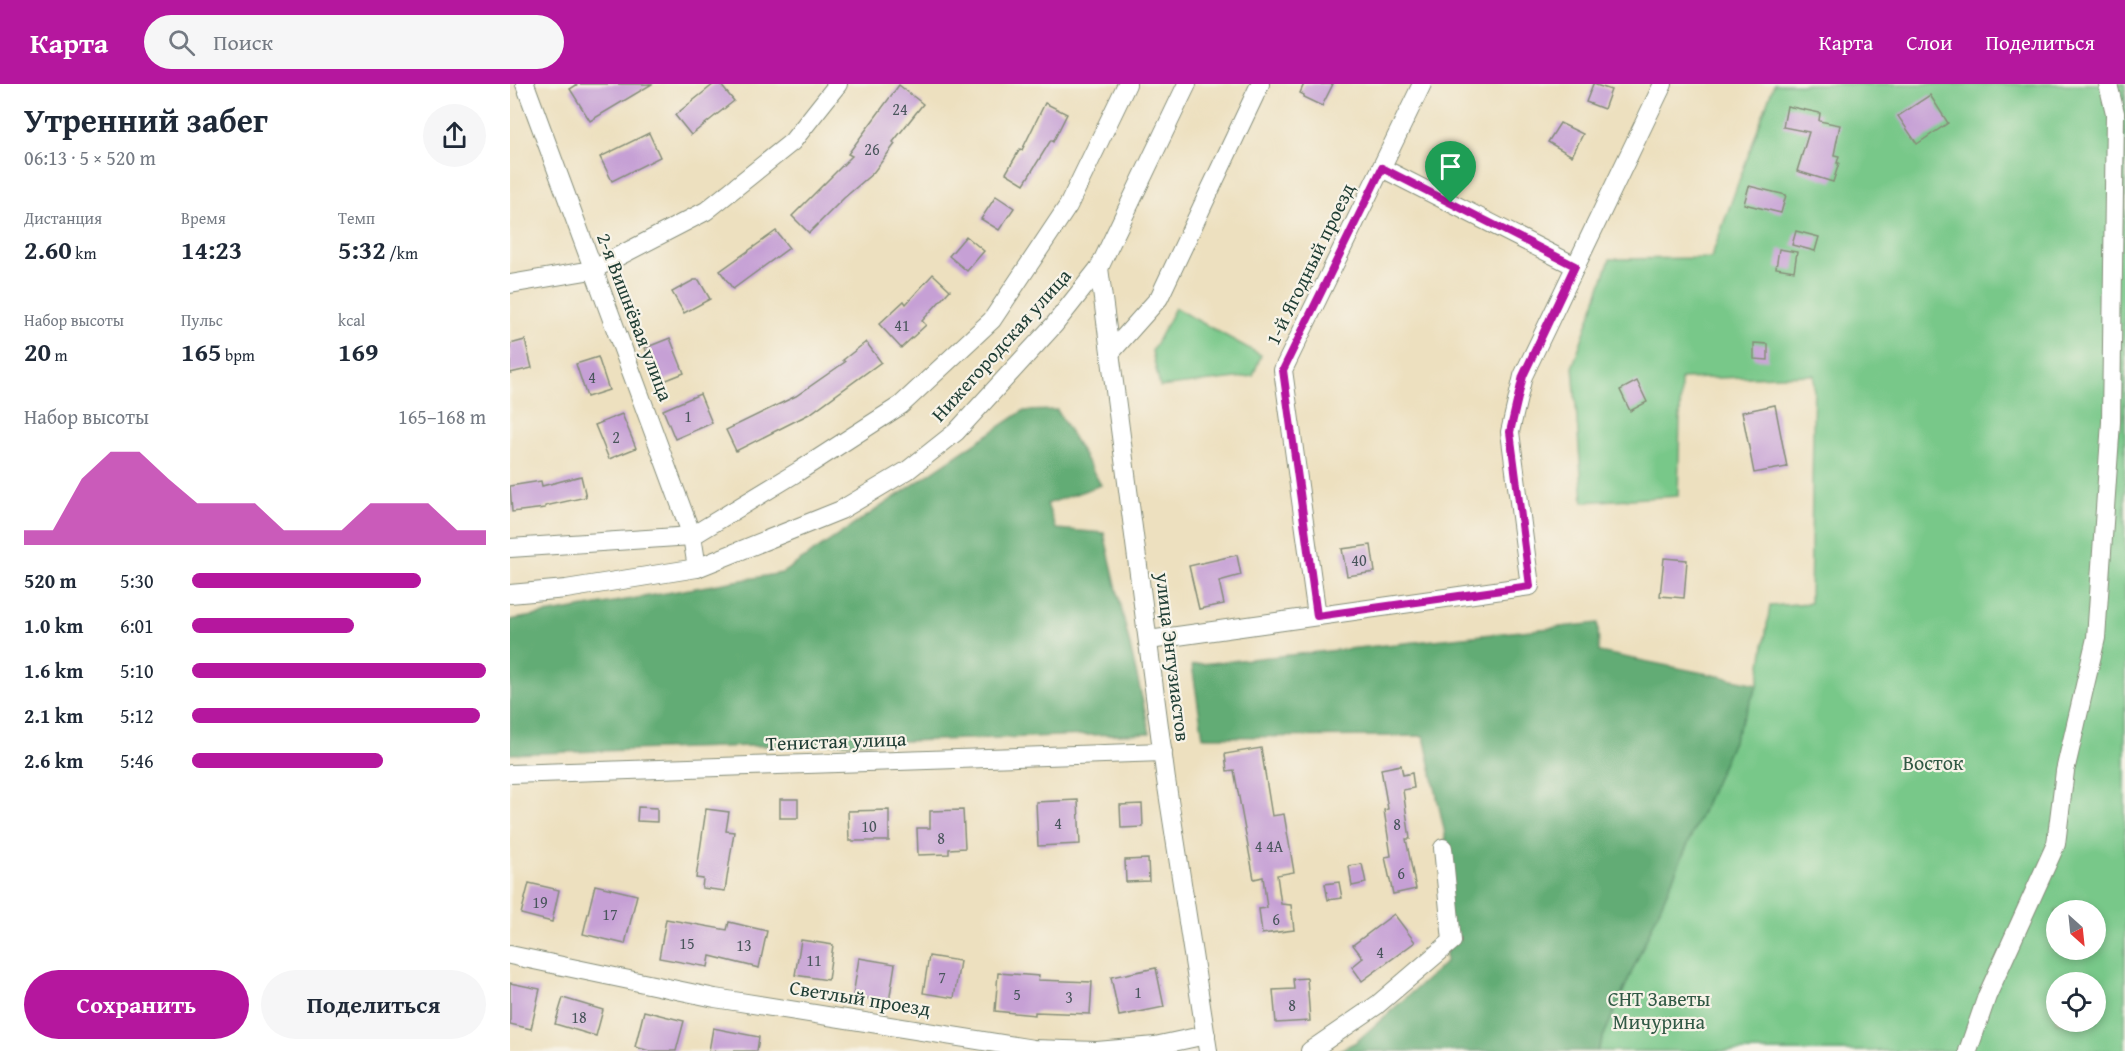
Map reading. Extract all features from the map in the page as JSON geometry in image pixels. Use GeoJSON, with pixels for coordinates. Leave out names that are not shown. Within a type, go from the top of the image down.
{"type":"FeatureCollection","features":[{"type":"Feature","properties":{"kind":"street","name":"2-я Вишнёвая улица"},"geometry":{"type":"LineString","coordinates":[[525,84],[692,536],[697,568]]}},
{"type":"Feature","properties":{"kind":"street"},"geometry":{"type":"LineString","coordinates":[[510,284],[592,270],[706,211],[792,141],[838,84]]}},
{"type":"Feature","properties":{"kind":"street"},"geometry":{"type":"LineString","coordinates":[[510,548],[692,536],[901,405],[992,320],[1068,206],[1127,84]]}},
{"type":"Feature","properties":{"kind":"street","name":"Нижегородская улица"},"geometry":{"type":"LineString","coordinates":[[510,594],[566,589],[697,568],[841,510],[908,470],[956,432],[1054,325],[1099,268],[1187,84]]}},
{"type":"Feature","properties":{"kind":"street"},"geometry":{"type":"LineString","coordinates":[[1111,352],[1159,298],[1260,84]]}},
{"type":"Feature","properties":{"kind":"street","name":"1-й Ягодный проезд"},"geometry":{"type":"LineString","coordinates":[[1317,616],[1283,370],[1422,84]]}},
{"type":"Feature","properties":{"kind":"street"},"geometry":{"type":"LineString","coordinates":[[1149,640],[1530,586],[1510,432],[1523,376],[1662,84]]}},
{"type":"Feature","properties":{"kind":"street"},"geometry":{"type":"LineString","coordinates":[[1968,1051],[1987,996],[2056,844],[2065,771],[2096,638],[2111,422],[2115,113],[2108,84]]}},
{"type":"Feature","properties":{"kind":"street"},"geometry":{"type":"LineString","coordinates":[[1382,168],[1575,266]]}},
{"type":"Feature","properties":{"kind":"street","name":"улица Энтузиастов"},"geometry":{"type":"LineString","coordinates":[[1099,268],[1166,780],[1207,1043]]}},
{"type":"Feature","properties":{"kind":"street","name":"Тенистая улица"},"geometry":{"type":"LineString","coordinates":[[510,774],[1163,752]]}},
{"type":"Feature","properties":{"kind":"street"},"geometry":{"type":"LineString","coordinates":[[1310,1051],[1377,1005],[1452,941],[1443,848]]}},
{"type":"Feature","properties":{"kind":"street","name":"Светлый проезд"},"geometry":{"type":"LineString","coordinates":[[510,955],[726,999],[1033,1049],[1097,1051],[1207,1043]]}},
{"type":"Feature","properties":{"kind":"green space","name":"Восток"},"geometry":{"type":"Polygon","coordinates":[[[1774,84],[2125,84],[2125,1051],[1597,1051],[1758,684],[1770,606],[1810,603],[1814,375],[1681,379],[1678,496],[1583,502],[1573,365],[1610,259],[1711,258],[1774,84]]]}},
{"type":"Feature","properties":{"kind":"green space"},"geometry":{"type":"Polygon","coordinates":[[[1175,308],[1261,355],[1253,376],[1160,387],[1152,351],[1175,308]]]}},
{"type":"Feature","properties":{"kind":"green space"},"geometry":{"type":"Polygon","coordinates":[[[1057,410],[1101,485],[1047,504],[1056,529],[1104,533],[1150,733],[510,754],[510,620],[782,573],[1023,411],[1057,410]]]}},
{"type":"Feature","properties":{"kind":"green space"},"geometry":{"type":"Polygon","coordinates":[[[1598,623],[1599,652],[1758,684],[1597,1051],[1338,1051],[1356,1042],[1446,962],[1445,834],[1424,736],[1203,737],[1192,665],[1598,623]]]}},
{"type":"Feature","properties":{"kind":"building"},"geometry":{"type":"Polygon","coordinates":[[[578,84],[652,84],[590,121],[570,89],[578,84]]]}},
{"type":"Feature","properties":{"kind":"building"},"geometry":{"type":"Polygon","coordinates":[[[714,84],[720,84],[734,101],[691,135],[675,115],[714,84]]]}},
{"type":"Feature","properties":{"kind":"building"},"geometry":{"type":"Polygon","coordinates":[[[1304,84],[1333,84],[1322,106],[1303,97],[1304,95],[1300,93],[1304,84]]]}},
{"type":"Feature","properties":{"kind":"building"},"geometry":{"type":"Polygon","coordinates":[[[1593,84],[1611,90],[1604,109],[1586,102],[1593,84]]]}},
{"type":"Feature","properties":{"kind":"building"},"geometry":{"type":"Polygon","coordinates":[[[899,85],[923,104],[893,142],[895,144],[873,173],[809,233],[792,216],[852,156],[848,154],[899,85]]]}},
{"type":"Feature","properties":{"kind":"building"},"geometry":{"type":"Polygon","coordinates":[[[1930,95],[1948,123],[1917,144],[1898,116],[1930,95]]]}},
{"type":"Feature","properties":{"kind":"building"},"geometry":{"type":"Polygon","coordinates":[[[1045,103],[1067,114],[1053,142],[1051,140],[1024,184],[1006,173],[1020,149],[1022,150],[1045,103]]]}},
{"type":"Feature","properties":{"kind":"building"},"geometry":{"type":"Polygon","coordinates":[[[1787,106],[1820,113],[1819,121],[1840,125],[1834,155],[1839,156],[1837,163],[1839,163],[1833,182],[1797,171],[1809,132],[1783,127],[1787,106]]]}},
{"type":"Feature","properties":{"kind":"building"},"geometry":{"type":"Polygon","coordinates":[[[1560,123],[1583,134],[1572,156],[1548,142],[1560,123]]]}},
{"type":"Feature","properties":{"kind":"building"},"geometry":{"type":"Polygon","coordinates":[[[649,133],[660,157],[612,181],[600,157],[649,133]]]}},
{"type":"Feature","properties":{"kind":"building"},"geometry":{"type":"Polygon","coordinates":[[[1749,186],[1786,195],[1781,213],[1744,204],[1749,186]]]}},
{"type":"Feature","properties":{"kind":"building"},"geometry":{"type":"Polygon","coordinates":[[[996,196],[1014,208],[999,230],[981,219],[996,196]]]}},
{"type":"Feature","properties":{"kind":"building"},"geometry":{"type":"Polygon","coordinates":[[[776,231],[789,248],[733,289],[720,271],[776,231]]]}},
{"type":"Feature","properties":{"kind":"building"},"geometry":{"type":"Polygon","coordinates":[[[1796,231],[1819,237],[1815,251],[1792,245],[1796,231]]]}},
{"type":"Feature","properties":{"kind":"building"},"geometry":{"type":"Polygon","coordinates":[[[966,236],[984,251],[967,271],[949,256],[966,236]]]}},
{"type":"Feature","properties":{"kind":"building"},"geometry":{"type":"Polygon","coordinates":[[[1779,249],[1797,252],[1794,271],[1776,268],[1779,249]]]}},
{"type":"Feature","properties":{"kind":"building"},"geometry":{"type":"Polygon","coordinates":[[[933,274],[950,290],[922,321],[926,325],[901,348],[879,324],[904,301],[906,304],[933,274]]]}},
{"type":"Feature","properties":{"kind":"building"},"geometry":{"type":"Polygon","coordinates":[[[694,280],[699,280],[710,299],[684,313],[672,292],[694,280]]]}},
{"type":"Feature","properties":{"kind":"building"},"geometry":{"type":"Polygon","coordinates":[[[670,338],[684,373],[659,383],[645,348],[670,338]]]}},
{"type":"Feature","properties":{"kind":"building"},"geometry":{"type":"Polygon","coordinates":[[[525,340],[532,368],[510,373],[510,344],[525,340]]]}},
{"type":"Feature","properties":{"kind":"building"},"geometry":{"type":"Polygon","coordinates":[[[866,342],[881,362],[811,413],[736,451],[726,430],[796,396],[845,362],[843,360],[866,342]]]}},
{"type":"Feature","properties":{"kind":"building"},"geometry":{"type":"Polygon","coordinates":[[[1754,343],[1768,344],[1768,360],[1754,359],[1754,343]]]}},
{"type":"Feature","properties":{"kind":"building"},"geometry":{"type":"Polygon","coordinates":[[[598,357],[609,390],[587,397],[576,364],[598,357]]]}},
{"type":"Feature","properties":{"kind":"building"},"geometry":{"type":"Polygon","coordinates":[[[1637,381],[1647,402],[1630,411],[1620,390],[1637,381]]]}},
{"type":"Feature","properties":{"kind":"building"},"geometry":{"type":"Polygon","coordinates":[[[700,394],[712,423],[675,439],[663,410],[700,394]]]}},
{"type":"Feature","properties":{"kind":"building"},"geometry":{"type":"Polygon","coordinates":[[[1775,405],[1787,467],[1754,473],[1742,412],[1775,405]]]}},
{"type":"Feature","properties":{"kind":"building"},"geometry":{"type":"Polygon","coordinates":[[[622,414],[636,448],[609,459],[595,425],[622,414]]]}},
{"type":"Feature","properties":{"kind":"building"},"geometry":{"type":"Polygon","coordinates":[[[581,476],[586,497],[545,506],[545,508],[512,512],[510,486],[541,481],[542,486],[581,476]]]}},
{"type":"Feature","properties":{"kind":"building"},"geometry":{"type":"Polygon","coordinates":[[[1371,545],[1375,572],[1347,576],[1342,549],[1371,545]]]}},
{"type":"Feature","properties":{"kind":"building"},"geometry":{"type":"Polygon","coordinates":[[[1237,555],[1241,575],[1219,581],[1224,604],[1199,609],[1189,566],[1237,555]]]}},
{"type":"Feature","properties":{"kind":"building"},"geometry":{"type":"Polygon","coordinates":[[[1664,558],[1687,560],[1684,598],[1660,596],[1664,558]]]}},
{"type":"Feature","properties":{"kind":"building"},"geometry":{"type":"Polygon","coordinates":[[[1261,748],[1272,816],[1284,814],[1294,872],[1277,875],[1281,904],[1291,905],[1294,930],[1262,934],[1259,909],[1267,908],[1263,877],[1254,879],[1234,770],[1227,771],[1225,754],[1261,748]]]}},
{"type":"Feature","properties":{"kind":"building"},"geometry":{"type":"Polygon","coordinates":[[[1401,765],[1403,775],[1412,773],[1414,788],[1403,790],[1410,839],[1406,839],[1416,889],[1393,894],[1385,857],[1391,856],[1384,810],[1388,809],[1381,769],[1401,765]]]}},
{"type":"Feature","properties":{"kind":"building"},"geometry":{"type":"Polygon","coordinates":[[[780,799],[798,799],[798,818],[780,818],[780,799]]]}},
{"type":"Feature","properties":{"kind":"building"},"geometry":{"type":"Polygon","coordinates":[[[1078,800],[1080,844],[1038,846],[1036,802],[1078,800]]]}},
{"type":"Feature","properties":{"kind":"building"},"geometry":{"type":"Polygon","coordinates":[[[1142,804],[1143,827],[1121,828],[1120,805],[1142,804]]]}},
{"type":"Feature","properties":{"kind":"building"},"geometry":{"type":"Polygon","coordinates":[[[638,807],[657,808],[657,822],[637,821],[638,807]]]}},
{"type":"Feature","properties":{"kind":"building"},"geometry":{"type":"Polygon","coordinates":[[[706,809],[729,812],[726,831],[734,832],[725,891],[702,888],[703,879],[696,878],[706,809]]]}},
{"type":"Feature","properties":{"kind":"building"},"geometry":{"type":"Polygon","coordinates":[[[889,810],[889,841],[849,841],[848,811],[889,810]]]}},
{"type":"Feature","properties":{"kind":"building"},"geometry":{"type":"Polygon","coordinates":[[[963,810],[965,848],[949,849],[949,854],[918,855],[917,828],[930,828],[930,811],[963,810]]]}},
{"type":"Feature","properties":{"kind":"building"},"geometry":{"type":"Polygon","coordinates":[[[1148,859],[1149,881],[1126,882],[1125,860],[1148,859]]]}},
{"type":"Feature","properties":{"kind":"building"},"geometry":{"type":"Polygon","coordinates":[[[1362,864],[1366,883],[1352,886],[1349,866],[1362,864]]]}},
{"type":"Feature","properties":{"kind":"building"},"geometry":{"type":"Polygon","coordinates":[[[1339,882],[1342,898],[1328,900],[1325,884],[1339,882]]]}},
{"type":"Feature","properties":{"kind":"building"},"geometry":{"type":"Polygon","coordinates":[[[529,883],[559,890],[552,922],[521,914],[529,883]]]}},
{"type":"Feature","properties":{"kind":"building"},"geometry":{"type":"Polygon","coordinates":[[[595,885],[637,895],[625,944],[583,934],[595,885]]]}},
{"type":"Feature","properties":{"kind":"building"},"geometry":{"type":"Polygon","coordinates":[[[1394,914],[1415,942],[1362,981],[1352,967],[1363,958],[1353,945],[1394,914]]]}},
{"type":"Feature","properties":{"kind":"building"},"geometry":{"type":"Polygon","coordinates":[[[666,919],[727,930],[729,922],[767,931],[759,968],[710,956],[708,967],[659,958],[666,919]]]}},
{"type":"Feature","properties":{"kind":"building"},"geometry":{"type":"Polygon","coordinates":[[[801,940],[833,945],[828,980],[795,975],[801,940]]]}},
{"type":"Feature","properties":{"kind":"building"},"geometry":{"type":"Polygon","coordinates":[[[929,956],[960,961],[954,998],[923,993],[929,956]]]}},
{"type":"Feature","properties":{"kind":"building"},"geometry":{"type":"Polygon","coordinates":[[[859,958],[895,964],[889,1002],[853,996],[859,958]]]}},
{"type":"Feature","properties":{"kind":"building"},"geometry":{"type":"Polygon","coordinates":[[[1156,968],[1164,1007],[1119,1016],[1111,977],[1156,968]]]}},
{"type":"Feature","properties":{"kind":"building"},"geometry":{"type":"Polygon","coordinates":[[[998,973],[1039,976],[1038,980],[1092,982],[1090,1014],[1035,1012],[1035,1015],[995,1011],[998,973]]]}},
{"type":"Feature","properties":{"kind":"building"},"geometry":{"type":"Polygon","coordinates":[[[1307,978],[1310,1021],[1276,1023],[1273,990],[1294,989],[1293,979],[1307,978]]]}},
{"type":"Feature","properties":{"kind":"building"},"geometry":{"type":"Polygon","coordinates":[[[510,983],[540,989],[531,1029],[510,1024],[510,983]]]}},
{"type":"Feature","properties":{"kind":"building"},"geometry":{"type":"Polygon","coordinates":[[[563,998],[603,1010],[596,1036],[555,1024],[563,998]]]}},
{"type":"Feature","properties":{"kind":"building"},"geometry":{"type":"Polygon","coordinates":[[[644,1011],[684,1021],[676,1051],[650,1051],[635,1047],[644,1011]]]}},
{"type":"Feature","properties":{"kind":"building"},"geometry":{"type":"Polygon","coordinates":[[[713,1028],[759,1037],[757,1051],[709,1051],[713,1028]]]}},
{"type":"Feature","properties":{"kind":"route"},"geometry":{"type":"LineString","coordinates":[[1382,168],[1451,203],[1575,266],[1523,376],[1510,432],[1530,586],[1317,616],[1283,370],[1382,168]]}},
{"type":"Feature","properties":{"kind":"park label","name":"СНТ Заветы Мичурина"},"geometry":{"type":"Point","coordinates":[1659,1010]}}]}
